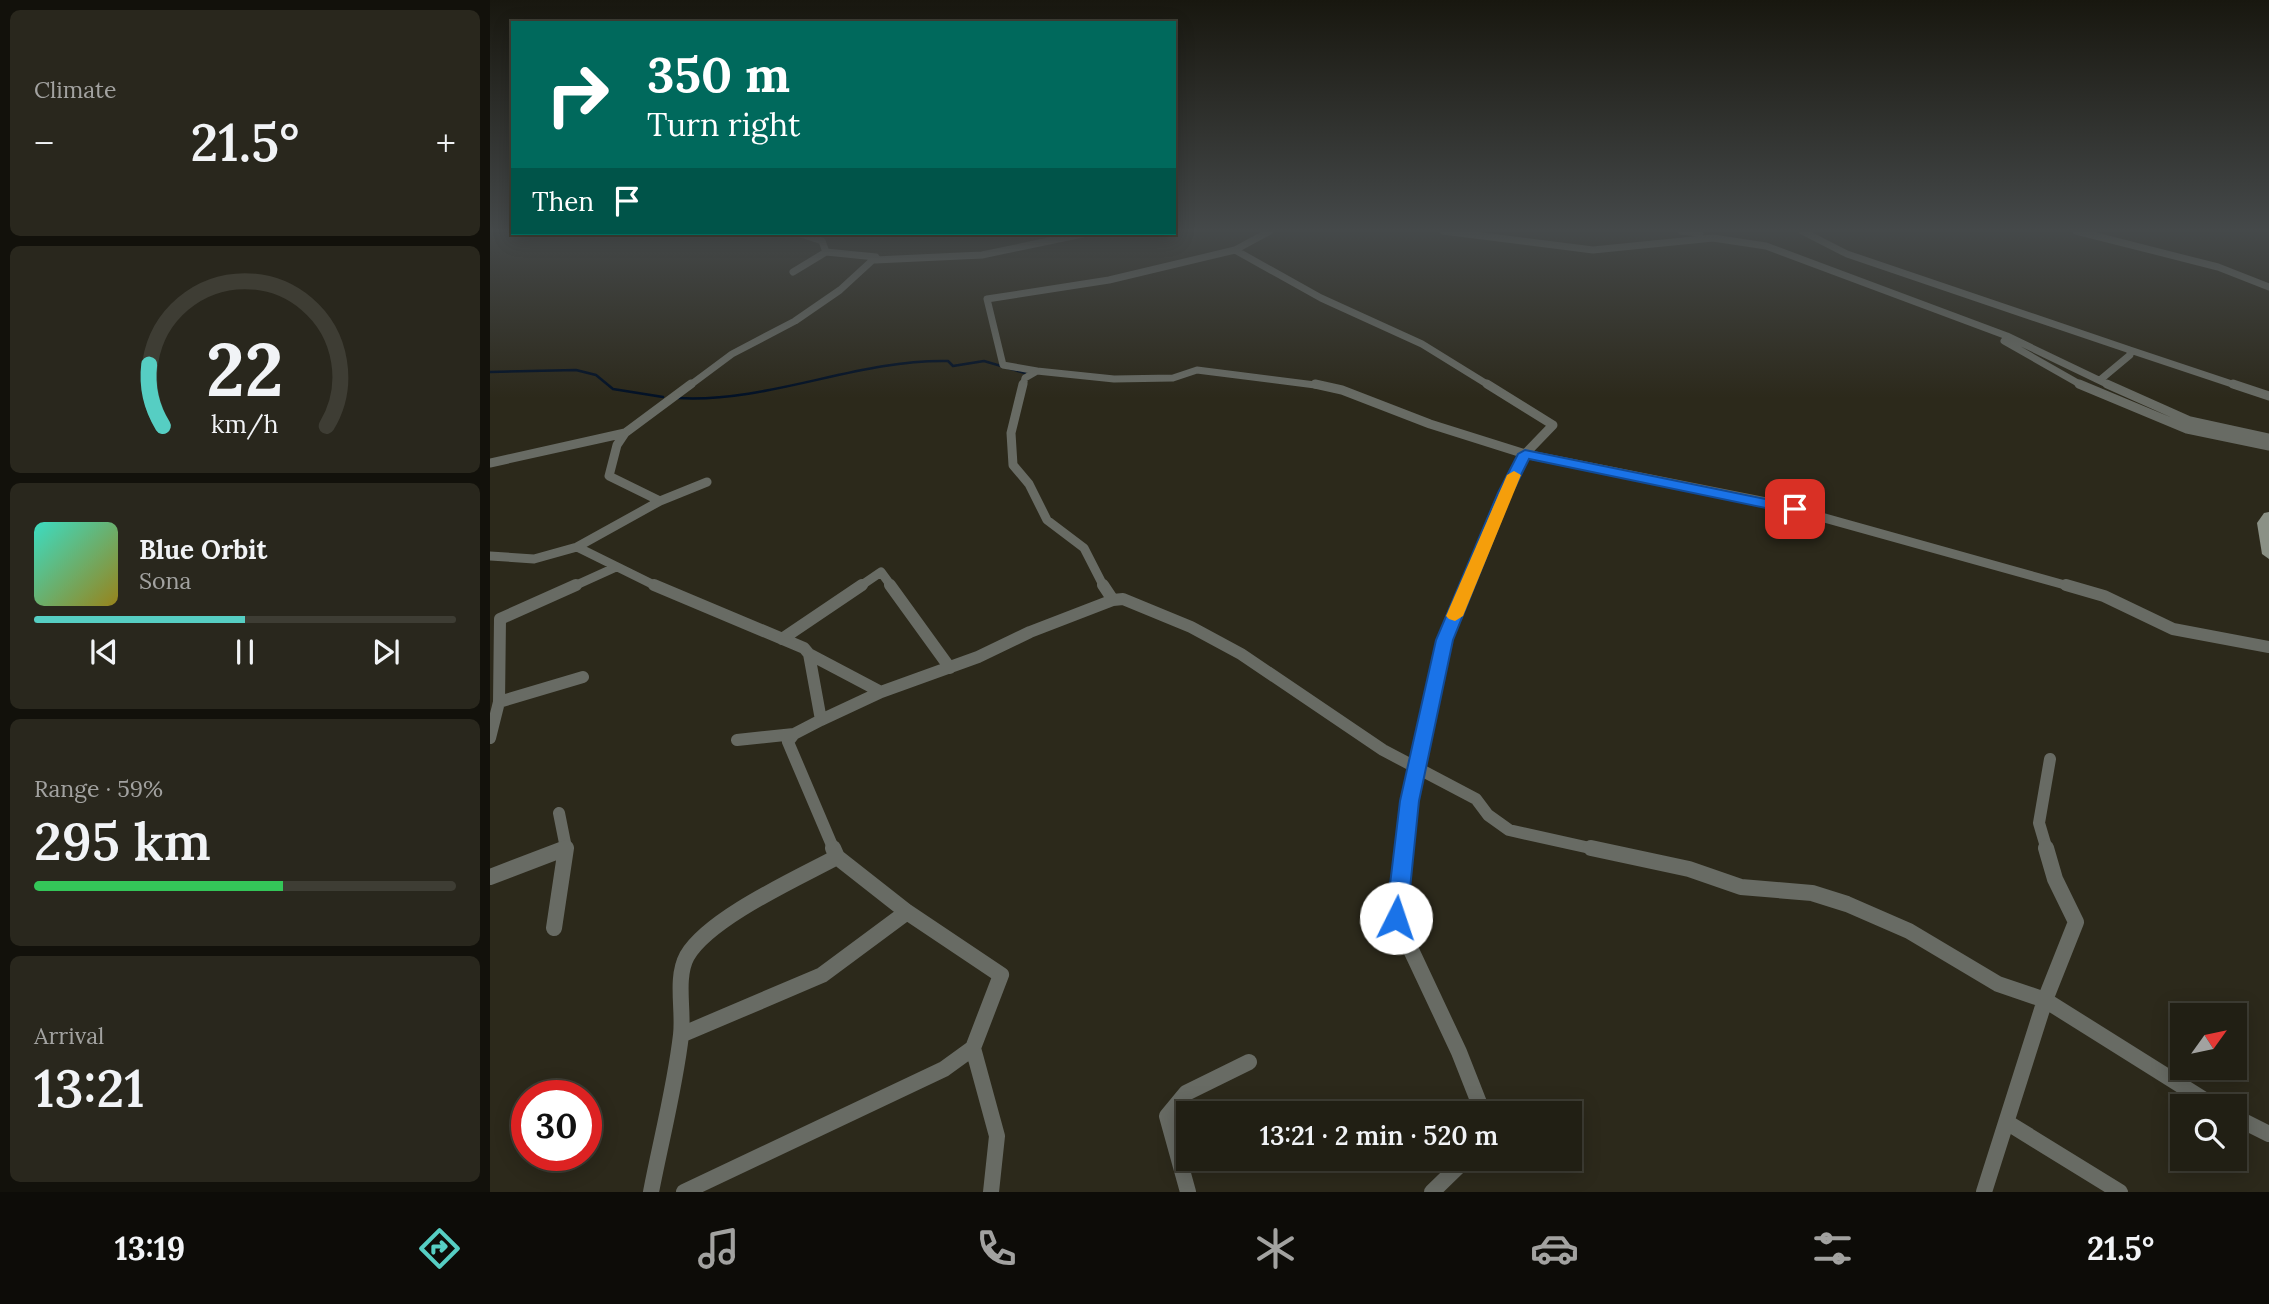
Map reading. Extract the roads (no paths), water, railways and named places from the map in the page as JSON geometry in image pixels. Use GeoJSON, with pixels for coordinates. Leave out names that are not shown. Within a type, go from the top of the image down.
{"type":"FeatureCollection","features":[{"type":"Feature","properties":{"kind":"main road"},"geometry":{"type":"LineString","coordinates":[[2267,521],[2269,554]]}},
{"type":"Feature","properties":{"kind":"street"},"geometry":{"type":"LineString","coordinates":[[660,502],[609,476],[617,446],[625,433],[732,354],[795,321],[844,287]]}},
{"type":"Feature","properties":{"kind":"street"},"geometry":{"type":"LineString","coordinates":[[1066,287],[987,299],[1003,365],[1114,379],[1173,378],[1197,370],[1301,381],[1342,390],[1430,424],[1525,454],[1771,503],[1856,525],[2104,596],[2173,629],[2269,647]]}},
{"type":"Feature","properties":{"kind":"street"},"geometry":{"type":"LineString","coordinates":[[1301,287],[1422,344],[1553,425],[1525,454],[1505,493],[1444,640],[1409,801],[1396,918],[1459,1052],[1478,1101]]}},
{"type":"Feature","properties":{"kind":"street"},"geometry":{"type":"LineString","coordinates":[[1875,287],[2007,336],[2190,421],[2269,438]]}},
{"type":"Feature","properties":{"kind":"street"},"geometry":{"type":"LineString","coordinates":[[1943,287],[2269,396]]}},
{"type":"Feature","properties":{"kind":"street"},"geometry":{"type":"LineString","coordinates":[[2007,336],[1999,339],[2088,389],[2207,435],[2269,446]]}},
{"type":"Feature","properties":{"kind":"street"},"geometry":{"type":"LineString","coordinates":[[2100,380],[2116,370],[2130,355],[2130,350]]}},
{"type":"Feature","properties":{"kind":"street"},"geometry":{"type":"LineString","coordinates":[[1037,371],[1024,378],[1011,433],[1013,465],[1028,484],[1047,520],[1084,548],[1094,571],[1113,600]]}},
{"type":"Feature","properties":{"kind":"street"},"geometry":{"type":"LineString","coordinates":[[490,463],[625,433]]}},
{"type":"Feature","properties":{"kind":"street"},"geometry":{"type":"LineString","coordinates":[[490,555],[528,560],[554,558],[660,502],[707,482]]}},
{"type":"Feature","properties":{"kind":"street"},"geometry":{"type":"LineString","coordinates":[[577,547],[614,568],[804,648],[809,654],[881,692]]}},
{"type":"Feature","properties":{"kind":"street"},"geometry":{"type":"LineString","coordinates":[[490,738],[499,702],[495,620],[614,568]]}},
{"type":"Feature","properties":{"kind":"street"},"geometry":{"type":"LineString","coordinates":[[782,639],[881,572],[950,668]]}},
{"type":"Feature","properties":{"kind":"street"},"geometry":{"type":"LineString","coordinates":[[737,740],[794,733],[881,692],[950,668],[1113,600],[1123,599],[1201,632],[1241,654],[1383,750],[1476,799],[1488,815],[1509,830],[1689,869],[1741,887],[1824,897],[1909,931],[1998,984],[2045,1000],[2195,1094]]}},
{"type":"Feature","properties":{"kind":"street"},"geometry":{"type":"LineString","coordinates":[[809,654],[821,720]]}},
{"type":"Feature","properties":{"kind":"street"},"geometry":{"type":"LineString","coordinates":[[499,702],[583,677]]}},
{"type":"Feature","properties":{"kind":"street"},"geometry":{"type":"LineString","coordinates":[[684,1192],[944,1069],[973,1048],[1001,975],[906,912],[837,857],[788,742],[794,733]]}},
{"type":"Feature","properties":{"kind":"street"},"geometry":{"type":"LineString","coordinates":[[1984,1192],[2045,1000],[2076,922],[2054,879],[2039,823],[2050,759]]}},
{"type":"Feature","properties":{"kind":"street"},"geometry":{"type":"LineString","coordinates":[[554,928],[566,848],[559,813]]}},
{"type":"Feature","properties":{"kind":"street"},"geometry":{"type":"LineString","coordinates":[[490,877],[566,848]]}},
{"type":"Feature","properties":{"kind":"street"},"geometry":{"type":"LineString","coordinates":[[651,1192],[681,1035],[682,979],[686,958],[698,942],[744,908],[837,857]]}},
{"type":"Feature","properties":{"kind":"street"},"geometry":{"type":"LineString","coordinates":[[681,1035],[822,975],[906,912]]}},
{"type":"Feature","properties":{"kind":"street"},"geometry":{"type":"LineString","coordinates":[[973,1048],[998,1136],[991,1192]]}},
{"type":"Feature","properties":{"kind":"street"},"geometry":{"type":"LineString","coordinates":[[1188,1192],[1167,1116],[1186,1093],[1249,1062]]}},
{"type":"Feature","properties":{"kind":"street"},"geometry":{"type":"LineString","coordinates":[[2008,1123],[2120,1192]]}},
{"type":"Feature","properties":{"kind":"street"},"geometry":{"type":"LineString","coordinates":[[2247,1124],[2269,1134]]}},
{"type":"Feature","properties":{"kind":"street"},"geometry":{"type":"LineString","coordinates":[[1432,1192],[1454,1171]]}},
{"type":"Feature","properties":{"kind":"waterway"},"geometry":{"type":"LineString","coordinates":[[678,398],[746,394],[914,362],[948,361],[953,366],[984,361],[1025,373]]}},
{"type":"Feature","properties":{"kind":"waterway"},"geometry":{"type":"LineString","coordinates":[[490,372],[576,370],[596,375],[613,389],[663,397]]}}]}
